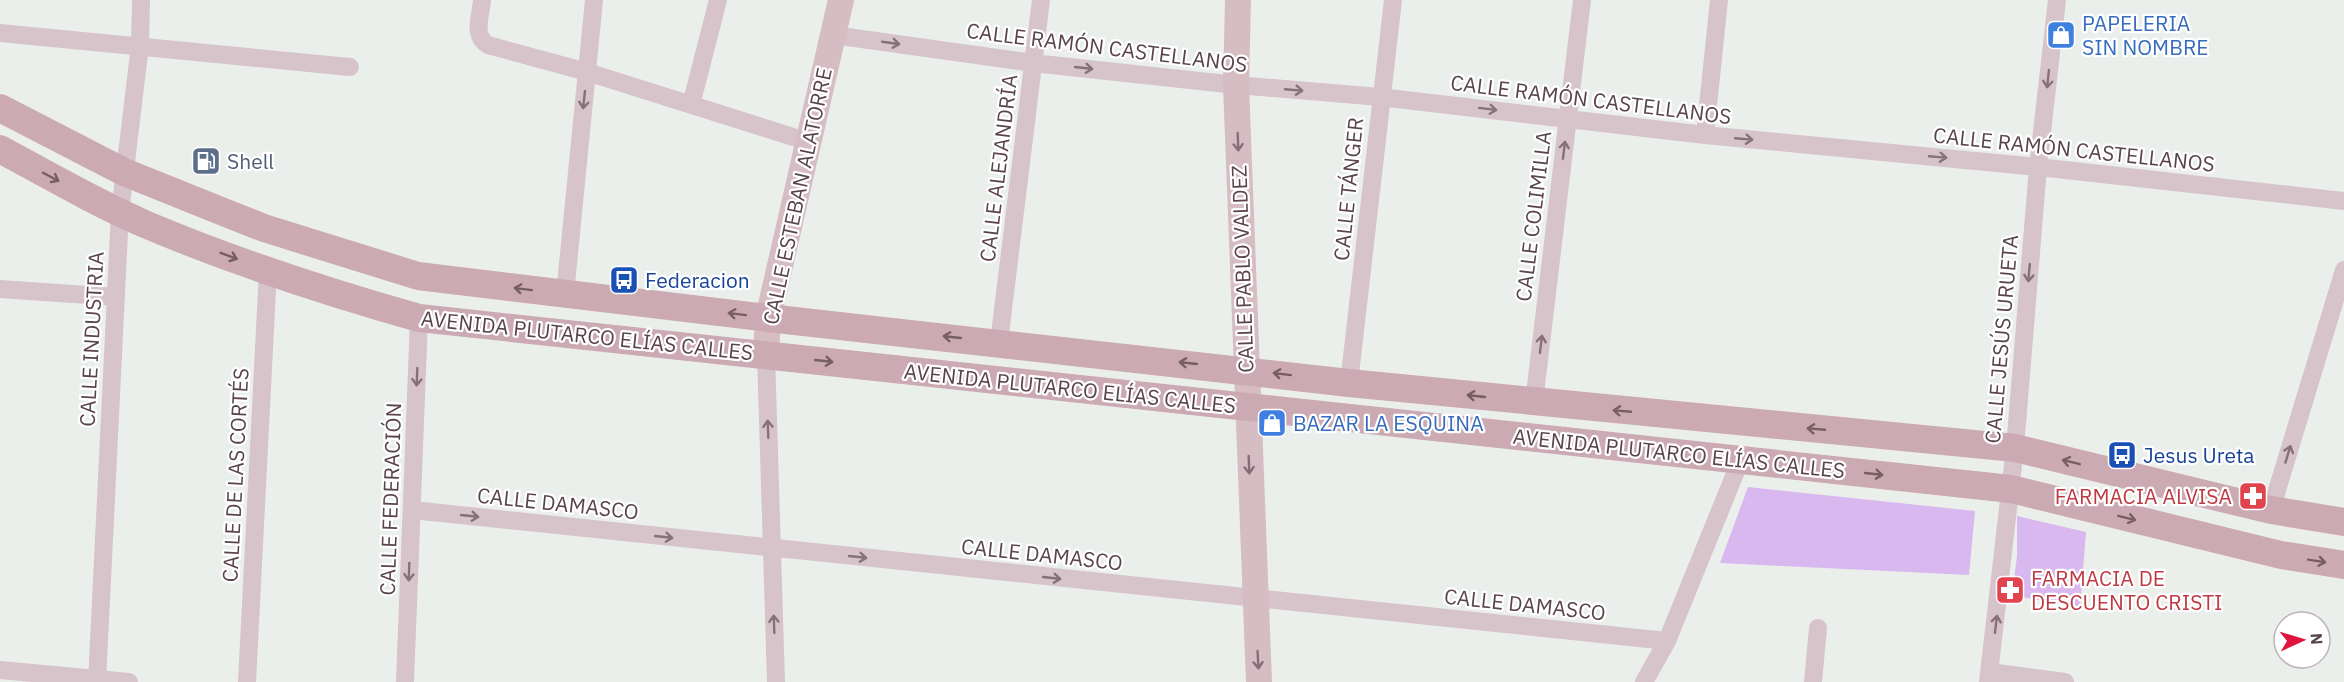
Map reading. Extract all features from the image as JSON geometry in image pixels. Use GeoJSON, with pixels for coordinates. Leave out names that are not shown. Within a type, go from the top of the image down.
{"type":"FeatureCollection","features":[{"type":"Feature","properties":{"kind":"main road","name":"AVENIDA PLUTARCO ELÍAS CALLES"},"geometry":{"type":"LineString","coordinates":[[0,108],[124,172],[264,228],[418,276],[1349,383],[2015,448],[2271,510],[2344,522]]}},
{"type":"Feature","properties":{"kind":"main road","name":"AVENIDA PLUTARCO ELÍAS CALLES"},"geometry":{"type":"LineString","coordinates":[[0,149],[147,225],[341,296],[419,318],[2011,489],[2281,555],[2344,565]]}},
{"type":"Feature","properties":{"kind":"street","name":"CALLE INDUSTRIA"},"geometry":{"type":"LineString","coordinates":[[97,681],[120,212],[140,45],[141,0]]}},
{"type":"Feature","properties":{"kind":"street"},"geometry":{"type":"LineString","coordinates":[[482,0],[478,31],[480,38],[488,45],[587,72],[809,142]]}},
{"type":"Feature","properties":{"kind":"street"},"geometry":{"type":"LineString","coordinates":[[565,294],[594,0]]}},
{"type":"Feature","properties":{"kind":"street"},"geometry":{"type":"LineString","coordinates":[[692,105],[718,0]]}},
{"type":"Feature","properties":{"kind":"street","name":"CALLE ESTEBAN ALATORRE"},"geometry":{"type":"LineString","coordinates":[[776,682],[766,354],[768,318],[841,0]]}},
{"type":"Feature","properties":{"kind":"street","name":"CALLE ALEJANDRÍA"},"geometry":{"type":"LineString","coordinates":[[999,342],[1041,0]]}},
{"type":"Feature","properties":{"kind":"street","name":"CALLE PABLO VALDEZ"},"geometry":{"type":"LineString","coordinates":[[1238,0],[1236,85],[1259,682]]}},
{"type":"Feature","properties":{"kind":"street","name":"CALLE TÁNGER"},"geometry":{"type":"LineString","coordinates":[[1349,383],[1380,97],[1393,0]]}},
{"type":"Feature","properties":{"kind":"street","name":"CALLE COLIMILLA"},"geometry":{"type":"LineString","coordinates":[[1534,402],[1581,0]]}},
{"type":"Feature","properties":{"kind":"street"},"geometry":{"type":"LineString","coordinates":[[1705,135],[1719,0]]}},
{"type":"Feature","properties":{"kind":"street","name":"CALLE JESÚS URUETA"},"geometry":{"type":"LineString","coordinates":[[1989,677],[2011,489],[2038,167],[2057,0]]}},
{"type":"Feature","properties":{"kind":"street"},"geometry":{"type":"LineString","coordinates":[[0,33],[350,67]]}},
{"type":"Feature","properties":{"kind":"street","name":"CALLE RAMÓN CASTELLANOS"},"geometry":{"type":"LineString","coordinates":[[833,35],[1033,63],[1236,85],[1380,97],[1705,135],[2038,167],[2344,201]]}},
{"type":"Feature","properties":{"kind":"street","name":"CALLE DE LAS CORTÉS"},"geometry":{"type":"LineString","coordinates":[[247,682],[268,270]]}},
{"type":"Feature","properties":{"kind":"street"},"geometry":{"type":"LineString","coordinates":[[2271,510],[2344,270]]}},
{"type":"Feature","properties":{"kind":"street"},"geometry":{"type":"LineString","coordinates":[[0,289],[116,297]]}},
{"type":"Feature","properties":{"kind":"street","name":"CALLE FEDERACIÓN"},"geometry":{"type":"LineString","coordinates":[[405,682],[419,318]]}},
{"type":"Feature","properties":{"kind":"street"},"geometry":{"type":"LineString","coordinates":[[1644,682],[1666,642],[1741,459]]}},
{"type":"Feature","properties":{"kind":"street","name":"CALLE DAMASCO"},"geometry":{"type":"LineString","coordinates":[[412,510],[1666,642]]}},
{"type":"Feature","properties":{"kind":"street"},"geometry":{"type":"LineString","coordinates":[[1814,682],[1818,628]]}},
{"type":"Feature","properties":{"kind":"street"},"geometry":{"type":"LineString","coordinates":[[0,670],[97,681],[129,682]]}},
{"type":"Feature","properties":{"kind":"street"},"geometry":{"type":"LineString","coordinates":[[1989,677],[2065,682]]}},
{"type":"Feature","properties":{"kind":"shaded area"},"geometry":{"type":"Polygon","coordinates":[[[1748,487],[1975,511],[1969,575],[1720,563],[1748,487]]]}},
{"type":"Feature","properties":{"kind":"shaded area"},"geometry":{"type":"Polygon","coordinates":[[[2017,516],[2086,532],[2080,608],[2012,595],[2017,556],[2017,516]]]}},
{"type":"Feature","properties":{"kind":"place","name":"PAPELERIA SIN NOMBRE"},"geometry":{"type":"Point","coordinates":[2061,35]}},
{"type":"Feature","properties":{"kind":"place","name":"Shell"},"geometry":{"type":"Point","coordinates":[206,161]}},
{"type":"Feature","properties":{"kind":"place","name":"Federacion"},"geometry":{"type":"Point","coordinates":[624,280]}},
{"type":"Feature","properties":{"kind":"place","name":"BAZAR LA ESQUINA"},"geometry":{"type":"Point","coordinates":[1272,423]}},
{"type":"Feature","properties":{"kind":"place","name":"Jesus Ureta"},"geometry":{"type":"Point","coordinates":[2122,455]}},
{"type":"Feature","properties":{"kind":"place","name":"FARMACIA ALVISA"},"geometry":{"type":"Point","coordinates":[2253,496]}},
{"type":"Feature","properties":{"kind":"place","name":"FARMACIA DE DESCUENTO CRISTI"},"geometry":{"type":"Point","coordinates":[2010,590]}}]}
